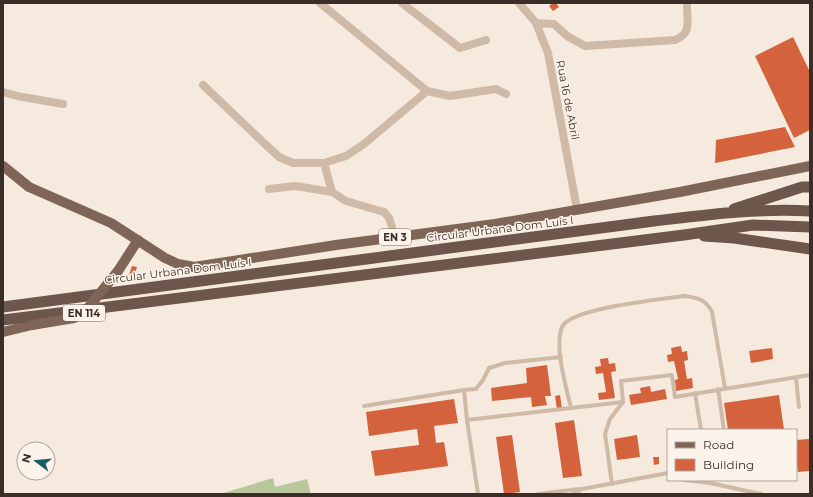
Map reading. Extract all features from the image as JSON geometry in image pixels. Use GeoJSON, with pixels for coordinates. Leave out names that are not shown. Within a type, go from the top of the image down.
{"type":"FeatureCollection","features":[{"type":"Feature","properties":{"kind":"highway"},"geometry":{"type":"LineString","coordinates":[[716,214],[802,187],[810,187]]}},
{"type":"Feature","properties":{"kind":"highway","name":"Circular Urbana Dom Luís I"},"geometry":{"type":"LineString","coordinates":[[3,307],[581,231],[654,220],[765,211],[810,211]]}},
{"type":"Feature","properties":{"kind":"highway"},"geometry":{"type":"LineString","coordinates":[[3,320],[753,225],[810,227]]}},
{"type":"Feature","properties":{"kind":"highway"},"geometry":{"type":"LineString","coordinates":[[680,235],[734,238],[810,249]]}},
{"type":"Feature","properties":{"kind":"main road","name":"EN 3"},"geometry":{"type":"LineString","coordinates":[[3,166],[29,187],[111,223],[165,258],[178,264],[194,267],[494,224],[680,192],[810,166]]}},
{"type":"Feature","properties":{"kind":"main road","name":"EN 114"},"geometry":{"type":"LineString","coordinates":[[3,332],[32,325],[74,318],[83,314],[118,271],[138,240]]}},
{"type":"Feature","properties":{"kind":"street"},"geometry":{"type":"LineString","coordinates":[[402,3],[460,48],[486,40]]}},
{"type":"Feature","properties":{"kind":"street","name":"Rua 16 de Abril"},"geometry":{"type":"LineString","coordinates":[[519,3],[536,23],[548,54],[577,209]]}},
{"type":"Feature","properties":{"kind":"street"},"geometry":{"type":"LineString","coordinates":[[323,4],[427,91],[450,96],[496,89],[506,94]]}},
{"type":"Feature","properties":{"kind":"street"},"geometry":{"type":"LineString","coordinates":[[536,23],[554,24],[567,36],[585,46],[675,40],[683,37],[688,29],[687,6]]}},
{"type":"Feature","properties":{"kind":"street"},"geometry":{"type":"LineString","coordinates":[[203,85],[279,157],[293,164],[324,163],[346,156],[364,144],[427,91]]}},
{"type":"Feature","properties":{"kind":"street"},"geometry":{"type":"LineString","coordinates":[[3,92],[63,104]]}},
{"type":"Feature","properties":{"kind":"street"},"geometry":{"type":"LineString","coordinates":[[324,163],[332,192]]}},
{"type":"Feature","properties":{"kind":"street"},"geometry":{"type":"LineString","coordinates":[[269,189],[294,186],[332,192],[346,201],[384,212],[392,227],[393,238]]}},
{"type":"Feature","properties":{"kind":"lane"},"geometry":{"type":"LineString","coordinates":[[571,408],[561,357],[559,338],[563,325],[569,319],[581,314],[633,303],[684,296],[697,298],[708,304],[712,312],[725,388]]}},
{"type":"Feature","properties":{"kind":"lane"},"geometry":{"type":"LineString","coordinates":[[364,406],[476,389],[483,380],[489,368],[505,363],[561,357]]}},
{"type":"Feature","properties":{"kind":"lane"},"geometry":{"type":"LineString","coordinates":[[612,484],[605,434],[610,419],[622,402],[621,381],[672,375],[675,397],[810,375]]}},
{"type":"Feature","properties":{"kind":"lane"},"geometry":{"type":"LineString","coordinates":[[796,378],[799,407]]}},
{"type":"Feature","properties":{"kind":"lane"},"geometry":{"type":"LineString","coordinates":[[718,389],[724,429]]}},
{"type":"Feature","properties":{"kind":"lane"},"geometry":{"type":"LineString","coordinates":[[464,390],[478,494]]}},
{"type":"Feature","properties":{"kind":"lane"},"geometry":{"type":"LineString","coordinates":[[695,393],[701,429]]}},
{"type":"Feature","properties":{"kind":"lane"},"geometry":{"type":"LineString","coordinates":[[468,420],[622,402]]}},
{"type":"Feature","properties":{"kind":"lane"},"geometry":{"type":"LineString","coordinates":[[538,494],[582,489],[667,473]]}},
{"type":"Feature","properties":{"kind":"lane"},"geometry":{"type":"LineString","coordinates":[[660,474],[667,476]]}},
{"type":"Feature","properties":{"kind":"lane"},"geometry":{"type":"LineString","coordinates":[[693,481],[710,483],[761,494]]}},
{"type":"Feature","properties":{"kind":"lane"},"geometry":{"type":"LineString","coordinates":[[573,494],[582,489]]}},
{"type":"Feature","properties":{"kind":"green space"},"geometry":{"type":"Polygon","coordinates":[[[273,478],[275,487],[307,479],[311,494],[220,494],[273,478]]]}},
{"type":"Feature","properties":{"kind":"building"},"geometry":{"type":"Polygon","coordinates":[[[556,3],[559,7],[553,11],[549,6],[556,3]]]}},
{"type":"Feature","properties":{"kind":"building"},"geometry":{"type":"Polygon","coordinates":[[[793,37],[810,72],[810,130],[794,138],[755,56],[793,37]]]}},
{"type":"Feature","properties":{"kind":"building"},"geometry":{"type":"Polygon","coordinates":[[[785,127],[795,147],[715,163],[716,140],[785,127]]]}},
{"type":"Feature","properties":{"kind":"building"},"geometry":{"type":"Polygon","coordinates":[[[132,266],[137,267],[134,276],[129,275],[132,266]]]}},
{"type":"Feature","properties":{"kind":"building"},"geometry":{"type":"Polygon","coordinates":[[[681,346],[682,352],[687,351],[688,360],[684,361],[687,379],[692,378],[693,388],[676,391],[675,380],[678,379],[674,361],[668,362],[667,355],[672,354],[671,348],[681,346]]]}},
{"type":"Feature","properties":{"kind":"building"},"geometry":{"type":"Polygon","coordinates":[[[772,348],[773,359],[751,363],[749,351],[772,348]]]}},
{"type":"Feature","properties":{"kind":"building"},"geometry":{"type":"Polygon","coordinates":[[[608,358],[609,364],[615,363],[616,371],[611,372],[615,398],[599,400],[598,393],[606,392],[603,373],[596,374],[595,367],[601,366],[600,359],[608,358]]]}},
{"type":"Feature","properties":{"kind":"building"},"geometry":{"type":"Polygon","coordinates":[[[547,365],[551,396],[545,396],[547,405],[532,407],[531,397],[492,401],[491,388],[527,383],[526,368],[547,365]]]}},
{"type":"Feature","properties":{"kind":"building"},"geometry":{"type":"Polygon","coordinates":[[[650,386],[651,392],[665,389],[667,399],[631,405],[629,395],[641,393],[640,388],[650,386]]]}},
{"type":"Feature","properties":{"kind":"building"},"geometry":{"type":"Polygon","coordinates":[[[560,395],[562,409],[557,409],[555,396],[560,395]]]}},
{"type":"Feature","properties":{"kind":"building"},"geometry":{"type":"Polygon","coordinates":[[[779,395],[784,429],[728,429],[724,403],[779,395]]]}},
{"type":"Feature","properties":{"kind":"building"},"geometry":{"type":"Polygon","coordinates":[[[454,399],[458,423],[434,426],[436,443],[444,442],[448,466],[375,476],[371,451],[419,445],[417,429],[369,436],[366,412],[454,399]]]}},
{"type":"Feature","properties":{"kind":"building"},"geometry":{"type":"Polygon","coordinates":[[[574,420],[582,476],[563,478],[555,423],[574,420]]]}},
{"type":"Feature","properties":{"kind":"building"},"geometry":{"type":"Polygon","coordinates":[[[512,435],[520,492],[504,494],[496,437],[512,435]]]}},
{"type":"Feature","properties":{"kind":"building"},"geometry":{"type":"Polygon","coordinates":[[[637,435],[640,457],[617,460],[614,439],[637,435]]]}},
{"type":"Feature","properties":{"kind":"building"},"geometry":{"type":"Polygon","coordinates":[[[809,439],[810,471],[798,472],[797,440],[809,439]]]}},
{"type":"Feature","properties":{"kind":"building"},"geometry":{"type":"Polygon","coordinates":[[[653,457],[659,457],[659,464],[654,465],[653,457]]]}}]}
